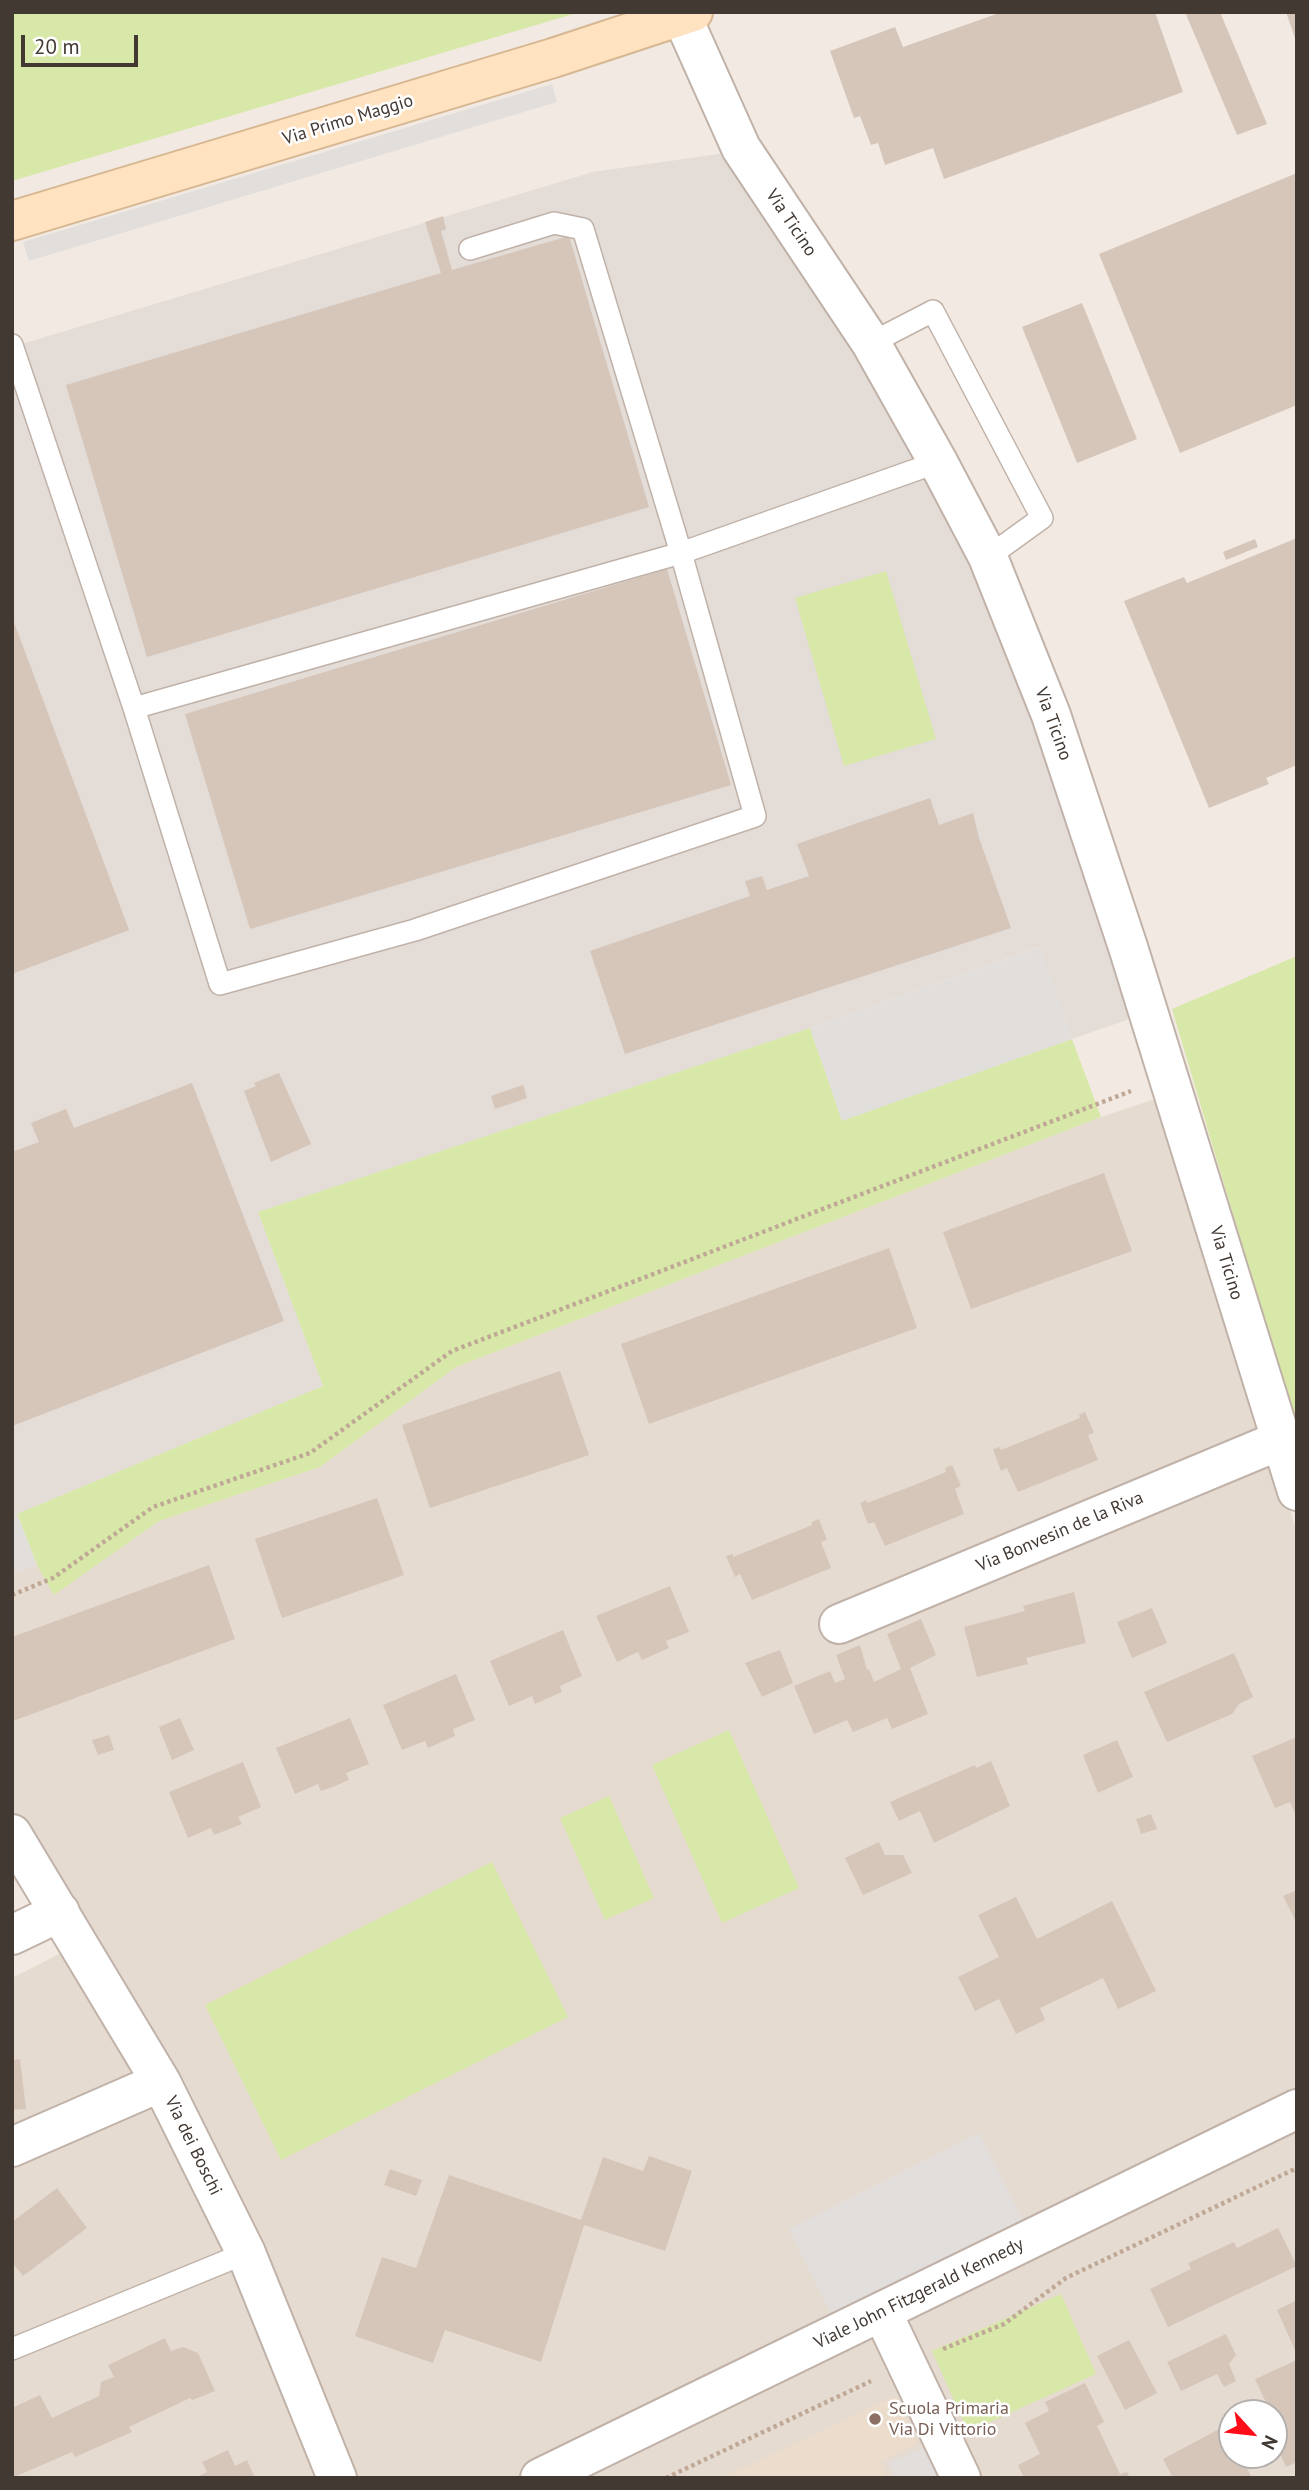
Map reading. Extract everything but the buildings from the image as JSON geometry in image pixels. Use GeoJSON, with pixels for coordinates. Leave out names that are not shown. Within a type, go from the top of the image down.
{"type":"FeatureCollection","features":[{"type":"Feature","properties":{"kind":"street","name":"Via Primo Maggio"},"geometry":{"type":"LineString","coordinates":[[12,221],[540,62],[685,13]]}},
{"type":"Feature","properties":{"kind":"street","name":"Via Ticino"},"geometry":{"type":"LineString","coordinates":[[685,13],[741,148],[871,343],[988,557],[1051,715],[1128,947],[1296,1484]]}},
{"type":"Feature","properties":{"kind":"street","name":"Via Bonvesin de la Riva"},"geometry":{"type":"LineString","coordinates":[[839,1624],[1281,1440]]}},
{"type":"Feature","properties":{"kind":"street","name":"Via dei Boschi"},"geometry":{"type":"LineString","coordinates":[[12,1834],[161,2082],[246,2253],[337,2478]]}},
{"type":"Feature","properties":{"kind":"street"},"geometry":{"type":"LineString","coordinates":[[12,1935],[60,1912]]}},
{"type":"Feature","properties":{"kind":"street"},"geometry":{"type":"LineString","coordinates":[[12,2147],[161,2082]]}},
{"type":"Feature","properties":{"kind":"street","name":"Viale John Fitzgerald Kennedy"},"geometry":{"type":"LineString","coordinates":[[540,2478],[1297,2109]]}},
{"type":"Feature","properties":{"kind":"street"},"geometry":{"type":"LineString","coordinates":[[882,2312],[961,2478]]}},
{"type":"Feature","properties":{"kind":"lane"},"geometry":{"type":"LineString","coordinates":[[12,345],[134,708],[219,984],[415,930],[755,817],[681,553],[583,229],[554,223],[470,249]]}},
{"type":"Feature","properties":{"kind":"lane"},"geometry":{"type":"LineString","coordinates":[[871,343],[933,311],[1042,518],[988,557]]}},
{"type":"Feature","properties":{"kind":"lane"},"geometry":{"type":"LineString","coordinates":[[134,708],[681,553],[938,462]]}},
{"type":"Feature","properties":{"kind":"lane"},"geometry":{"type":"LineString","coordinates":[[12,2349],[246,2253]]}},
{"type":"Feature","properties":{"kind":"path"},"geometry":{"type":"LineString","coordinates":[[12,1595],[53,1578],[153,1507],[310,1453],[452,1350],[1168,1077]]}},
{"type":"Feature","properties":{"kind":"path"},"geometry":{"type":"LineString","coordinates":[[666,2478],[907,2365],[1004,2324],[1066,2278],[1297,2168]]}},
{"type":"Feature","properties":{"kind":"shaded area"},"geometry":{"type":"Polygon","coordinates":[[[552,84],[557,102],[29,261],[23,242],[552,84]]]}},
{"type":"Feature","properties":{"kind":"shaded area"},"geometry":{"type":"Polygon","coordinates":[[[733,152],[911,438],[944,518],[983,593],[1035,719],[1138,1016],[1072,1039],[1039,947],[810,1028],[258,1212],[323,1386],[12,1516],[12,347],[593,172],[733,152]]]}},
{"type":"Feature","properties":{"kind":"shaded area"},"geometry":{"type":"Polygon","coordinates":[[[1040,947],[1072,1039],[842,1121],[810,1028],[1040,947]]]}},
{"type":"Feature","properties":{"kind":"shaded area"},"geometry":{"type":"Polygon","coordinates":[[[1173,1093],[1297,1534],[1297,2478],[348,2478],[68,1901],[12,1813],[12,1574],[37,1565],[55,1594],[159,1521],[320,1467],[456,1367],[1101,1117],[1173,1093]]]}},
{"type":"Feature","properties":{"kind":"shaded area"},"geometry":{"type":"Polygon","coordinates":[[[17,1514],[37,1565],[12,1574],[12,1516],[17,1514]]]}},
{"type":"Feature","properties":{"kind":"shaded area"},"geometry":{"type":"Polygon","coordinates":[[[65,1951],[158,2097],[325,2478],[12,2478],[12,1978],[65,1951]]]}},
{"type":"Feature","properties":{"kind":"shaded area"},"geometry":{"type":"Polygon","coordinates":[[[979,2133],[1024,2222],[833,2318],[789,2229],[979,2133]]]}},
{"type":"Feature","properties":{"kind":"shaded area","name":"Scuola Primaria Via Di Vittorio"},"geometry":{"type":"Polygon","coordinates":[[[895,2396],[917,2443],[880,2462],[887,2478],[722,2478],[895,2396]]]}},
{"type":"Feature","properties":{"kind":"shaded area"},"geometry":{"type":"Polygon","coordinates":[[[935,2443],[952,2478],[895,2478],[888,2463],[935,2443]]]}},
{"type":"Feature","properties":{"kind":"green space"},"geometry":{"type":"Polygon","coordinates":[[[12,12],[580,12],[12,181],[12,12]]]}},
{"type":"Feature","properties":{"kind":"green space"},"geometry":{"type":"Polygon","coordinates":[[[886,571],[936,739],[844,766],[795,598],[886,571]]]}},
{"type":"Feature","properties":{"kind":"green space"},"geometry":{"type":"Polygon","coordinates":[[[1297,956],[1297,1430],[1172,1009],[1297,956]]]}},
{"type":"Feature","properties":{"kind":"green space"},"geometry":{"type":"Polygon","coordinates":[[[810,1028],[842,1120],[1072,1039],[1101,1117],[456,1367],[320,1467],[159,1521],[54,1595],[37,1565],[17,1514],[323,1386],[258,1212],[810,1028]]]}},
{"type":"Feature","properties":{"kind":"green space"},"geometry":{"type":"Polygon","coordinates":[[[729,1730],[799,1888],[722,1923],[652,1765],[729,1730]]]}},
{"type":"Feature","properties":{"kind":"green space"},"geometry":{"type":"Polygon","coordinates":[[[609,1796],[654,1898],[605,1920],[560,1818],[609,1796]]]}},
{"type":"Feature","properties":{"kind":"green space"},"geometry":{"type":"Polygon","coordinates":[[[492,1862],[568,2017],[281,2160],[205,2005],[492,1862]]]}},
{"type":"Feature","properties":{"kind":"green space"},"geometry":{"type":"Polygon","coordinates":[[[1061,2294],[1096,2374],[968,2432],[932,2351],[1061,2294]]]}},
{"type":"Feature","properties":{"kind":"place","name":"Scuola Primaria Via Di Vittorio"},"geometry":{"type":"Point","coordinates":[875,2419]}}]}
